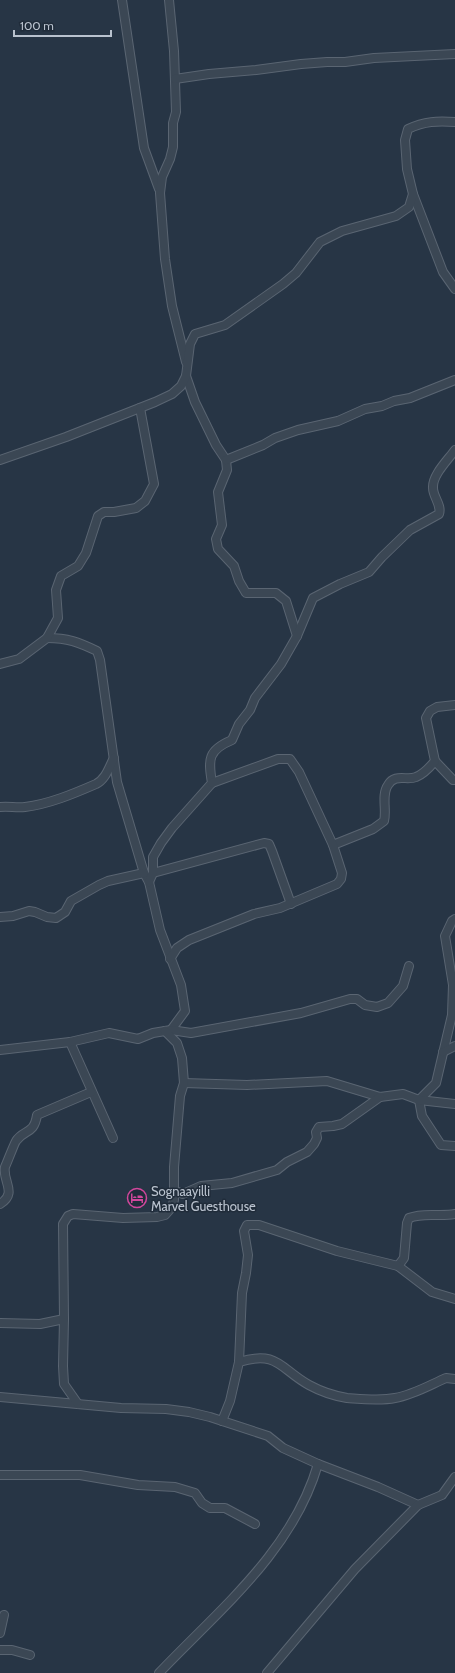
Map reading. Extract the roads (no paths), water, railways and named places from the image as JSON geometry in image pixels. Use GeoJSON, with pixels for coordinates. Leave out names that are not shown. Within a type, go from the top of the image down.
{"type":"FeatureCollection","features":[{"type":"Feature","properties":{"kind":"street"},"geometry":{"type":"LineString","coordinates":[[122,0],[144,148],[160,193]]}},
{"type":"Feature","properties":{"kind":"street"},"geometry":{"type":"LineString","coordinates":[[169,0],[174,52],[176,112],[173,123],[173,147],[170,159],[162,177],[160,193],[165,259],[174,313],[187,365]]}},
{"type":"Feature","properties":{"kind":"street"},"geometry":{"type":"LineString","coordinates":[[175,79],[301,64],[345,62],[374,58],[455,54]]}},
{"type":"Feature","properties":{"kind":"street"},"geometry":{"type":"LineString","coordinates":[[455,122],[439,121],[421,123],[408,129],[405,140],[407,168],[413,194],[443,272],[455,289]]}},
{"type":"Feature","properties":{"kind":"street"},"geometry":{"type":"LineString","coordinates":[[0,460],[140,408],[172,394],[181,386],[186,376],[190,344],[195,334],[225,325],[283,284],[296,272],[320,242],[342,231],[396,216],[409,207],[413,194]]}},
{"type":"Feature","properties":{"kind":"street"},"geometry":{"type":"LineString","coordinates":[[186,376],[195,402],[216,445],[226,460],[227,470],[218,492],[222,525],[216,539],[218,549],[234,566],[239,581],[246,593],[276,593],[286,601],[297,636]]}},
{"type":"Feature","properties":{"kind":"street"},"geometry":{"type":"LineString","coordinates":[[226,460],[280,436],[298,430],[338,421],[365,409],[410,398],[455,380]]}},
{"type":"Feature","properties":{"kind":"street"},"geometry":{"type":"LineString","coordinates":[[0,664],[19,659],[48,638],[58,618],[56,590],[61,576],[78,566],[86,553],[98,516],[104,512],[114,512],[136,508],[145,501],[154,484],[140,408]]}},
{"type":"Feature","properties":{"kind":"street"},"geometry":{"type":"LineString","coordinates":[[212,783],[210,772],[212,753],[219,746],[232,740],[239,724],[250,710],[255,698],[281,664],[297,636],[313,598],[340,584],[369,572],[410,530],[439,514],[441,509],[432,487],[435,477],[455,450]]}},
{"type":"Feature","properties":{"kind":"street"},"geometry":{"type":"LineString","coordinates":[[48,638],[65,638],[97,652],[100,660],[117,782],[144,873],[150,882],[160,930],[181,985],[185,1011],[168,1031]]}},
{"type":"Feature","properties":{"kind":"street"},"geometry":{"type":"LineString","coordinates":[[455,705],[437,707],[430,711],[426,718],[435,761],[453,780],[455,780]]}},
{"type":"Feature","properties":{"kind":"street"},"geometry":{"type":"LineString","coordinates":[[0,806],[18,807],[38,804],[62,798],[101,782],[114,758]]}},
{"type":"Feature","properties":{"kind":"street"},"geometry":{"type":"LineString","coordinates":[[150,882],[153,873],[153,857],[160,843],[212,783],[278,759],[290,760],[299,772],[333,845],[341,867],[341,879],[337,884],[291,904],[254,914],[189,940],[177,948],[170,959]]}},
{"type":"Feature","properties":{"kind":"street"},"geometry":{"type":"LineString","coordinates":[[333,845],[373,829],[384,821],[386,813],[385,795],[388,784],[398,777],[416,778],[426,771],[435,761]]}},
{"type":"Feature","properties":{"kind":"street"},"geometry":{"type":"LineString","coordinates":[[153,873],[264,843],[269,844],[291,904]]}},
{"type":"Feature","properties":{"kind":"street"},"geometry":{"type":"LineString","coordinates":[[0,917],[13,916],[29,911],[36,912],[47,917],[56,918],[65,912],[71,901],[99,885],[108,881],[144,873]]}},
{"type":"Feature","properties":{"kind":"street"},"geometry":{"type":"LineString","coordinates":[[419,1100],[436,1083],[442,1052],[452,1015],[453,985],[445,936],[452,921],[455,919]]}},
{"type":"Feature","properties":{"kind":"street"},"geometry":{"type":"LineString","coordinates":[[0,1050],[70,1042],[109,1033],[138,1039],[153,1033],[168,1031],[191,1033],[301,1013],[350,999],[357,999],[365,1005],[377,1007],[388,1002],[403,986],[409,966]]}},
{"type":"Feature","properties":{"kind":"street"},"geometry":{"type":"LineString","coordinates":[[78,1404],[64,1384],[63,1224],[65,1218],[73,1214],[123,1218],[158,1217],[165,1215],[172,1207],[175,1191],[174,1167],[180,1096],[184,1083],[182,1058],[177,1043],[168,1031]]}},
{"type":"Feature","properties":{"kind":"street"},"geometry":{"type":"LineString","coordinates":[[70,1042],[91,1092],[113,1138]]}},
{"type":"Feature","properties":{"kind":"street"},"geometry":{"type":"LineString","coordinates":[[442,1052],[455,1046]]}},
{"type":"Feature","properties":{"kind":"street"},"geometry":{"type":"LineString","coordinates":[[184,1083],[194,1085],[246,1085],[327,1081],[380,1097],[403,1094],[419,1100],[455,1104]]}},
{"type":"Feature","properties":{"kind":"street"},"geometry":{"type":"LineString","coordinates":[[0,1204],[10,1190],[5,1169],[16,1142],[31,1130],[37,1115],[91,1092]]}},
{"type":"Feature","properties":{"kind":"street"},"geometry":{"type":"LineString","coordinates":[[175,1191],[183,1194],[201,1186],[232,1183],[277,1170],[287,1162],[307,1152],[317,1138],[316,1132],[319,1127],[342,1124],[380,1097]]}},
{"type":"Feature","properties":{"kind":"street"},"geometry":{"type":"LineString","coordinates":[[419,1100],[422,1116],[441,1145],[455,1146]]}},
{"type":"Feature","properties":{"kind":"street"},"geometry":{"type":"LineString","coordinates":[[398,1266],[404,1258],[407,1223],[409,1218],[417,1215],[445,1216],[455,1214]]}},
{"type":"Feature","properties":{"kind":"street"},"geometry":{"type":"LineString","coordinates":[[222,1421],[232,1394],[239,1362],[242,1292],[248,1255],[244,1231],[247,1225],[258,1225],[337,1251],[398,1266],[432,1292],[455,1299]]}},
{"type":"Feature","properties":{"kind":"street"},"geometry":{"type":"LineString","coordinates":[[0,1323],[40,1324],[64,1319]]}},
{"type":"Feature","properties":{"kind":"street"},"geometry":{"type":"LineString","coordinates":[[239,1362],[250,1358],[274,1360],[309,1385],[346,1398],[378,1400],[395,1398],[446,1378],[455,1379]]}},
{"type":"Feature","properties":{"kind":"street"},"geometry":{"type":"LineString","coordinates":[[0,1396],[78,1404],[189,1412],[268,1436],[283,1448],[418,1505]]}},
{"type":"Feature","properties":{"kind":"street"},"geometry":{"type":"LineString","coordinates":[[159,1673],[226,1607],[265,1562],[294,1519],[313,1482],[318,1464]]}},
{"type":"Feature","properties":{"kind":"street"},"geometry":{"type":"LineString","coordinates":[[0,1475],[80,1475],[138,1485],[175,1487],[195,1493],[202,1503],[210,1508],[225,1508],[255,1524]]}},
{"type":"Feature","properties":{"kind":"street"},"geometry":{"type":"LineString","coordinates":[[267,1673],[355,1569],[418,1505],[442,1495],[455,1477]]}},
{"type":"Feature","properties":{"kind":"street"},"geometry":{"type":"LineString","coordinates":[[0,1633],[4,1615]]}},
{"type":"Feature","properties":{"kind":"street"},"geometry":{"type":"LineString","coordinates":[[0,1650],[12,1650],[30,1655]]}},
{"type":"Feature","properties":{"kind":"place","name":"Sognaayilli Marvel Guesthouse"},"geometry":{"type":"Point","coordinates":[137,1198]}}]}
